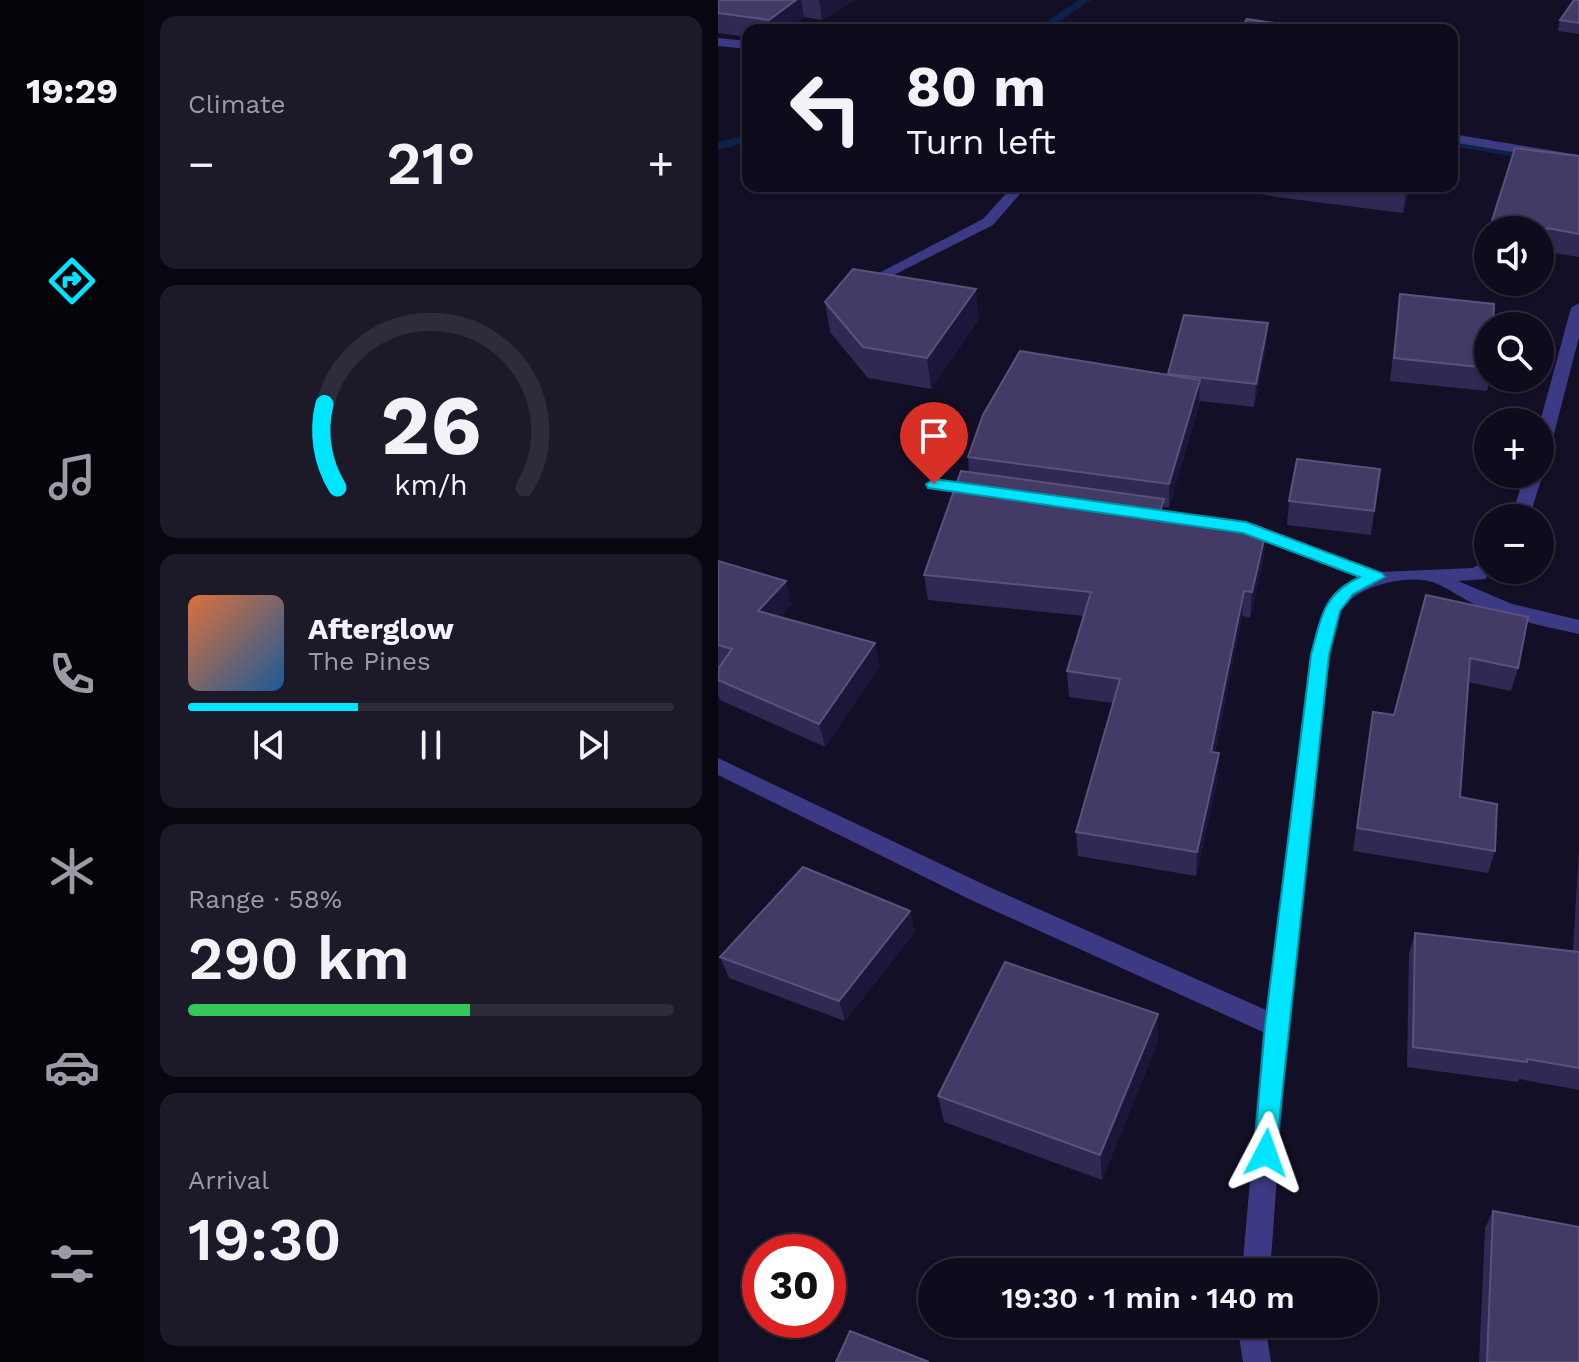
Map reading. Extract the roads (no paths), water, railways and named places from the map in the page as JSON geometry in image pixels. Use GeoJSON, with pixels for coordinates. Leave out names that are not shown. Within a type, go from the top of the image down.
{"type":"FeatureCollection","features":[{"type":"Feature","properties":{"kind":"street"},"geometry":{"type":"LineString","coordinates":[[718,42],[742,44]]}},
{"type":"Feature","properties":{"kind":"street"},"geometry":{"type":"LineString","coordinates":[[1458,139],[1579,159]]}},
{"type":"Feature","properties":{"kind":"street"},"geometry":{"type":"LineString","coordinates":[[843,296],[988,222],[1015,192]]}},
{"type":"Feature","properties":{"kind":"street"},"geometry":{"type":"LineString","coordinates":[[1552,408],[1579,308]]}},
{"type":"Feature","properties":{"kind":"street"},"geometry":{"type":"LineString","coordinates":[[934,484],[996,493]]}},
{"type":"Feature","properties":{"kind":"street"},"geometry":{"type":"LineString","coordinates":[[1152,515],[1246,527],[1376,577],[1474,574]]}},
{"type":"Feature","properties":{"kind":"street"},"geometry":{"type":"LineString","coordinates":[[1257,1258],[1276,1026],[1320,655],[1332,609],[1347,590],[1376,577]]}},
{"type":"Feature","properties":{"kind":"street"},"geometry":{"type":"LineString","coordinates":[[1437,577],[1472,599],[1536,619],[1579,627]]}},
{"type":"Feature","properties":{"kind":"street"},"geometry":{"type":"LineString","coordinates":[[718,766],[979,893],[1276,1026]]}},
{"type":"Feature","properties":{"kind":"street"},"geometry":{"type":"LineString","coordinates":[[1252,1338],[1257,1362]]}},
{"type":"Feature","properties":{"kind":"waterway"},"geometry":{"type":"LineString","coordinates":[[1048,24],[1086,0]]}},
{"type":"Feature","properties":{"kind":"waterway"},"geometry":{"type":"LineString","coordinates":[[718,146],[742,140]]}},
{"type":"Feature","properties":{"kind":"waterway"},"geometry":{"type":"LineString","coordinates":[[1458,143],[1579,164]]}}]}
